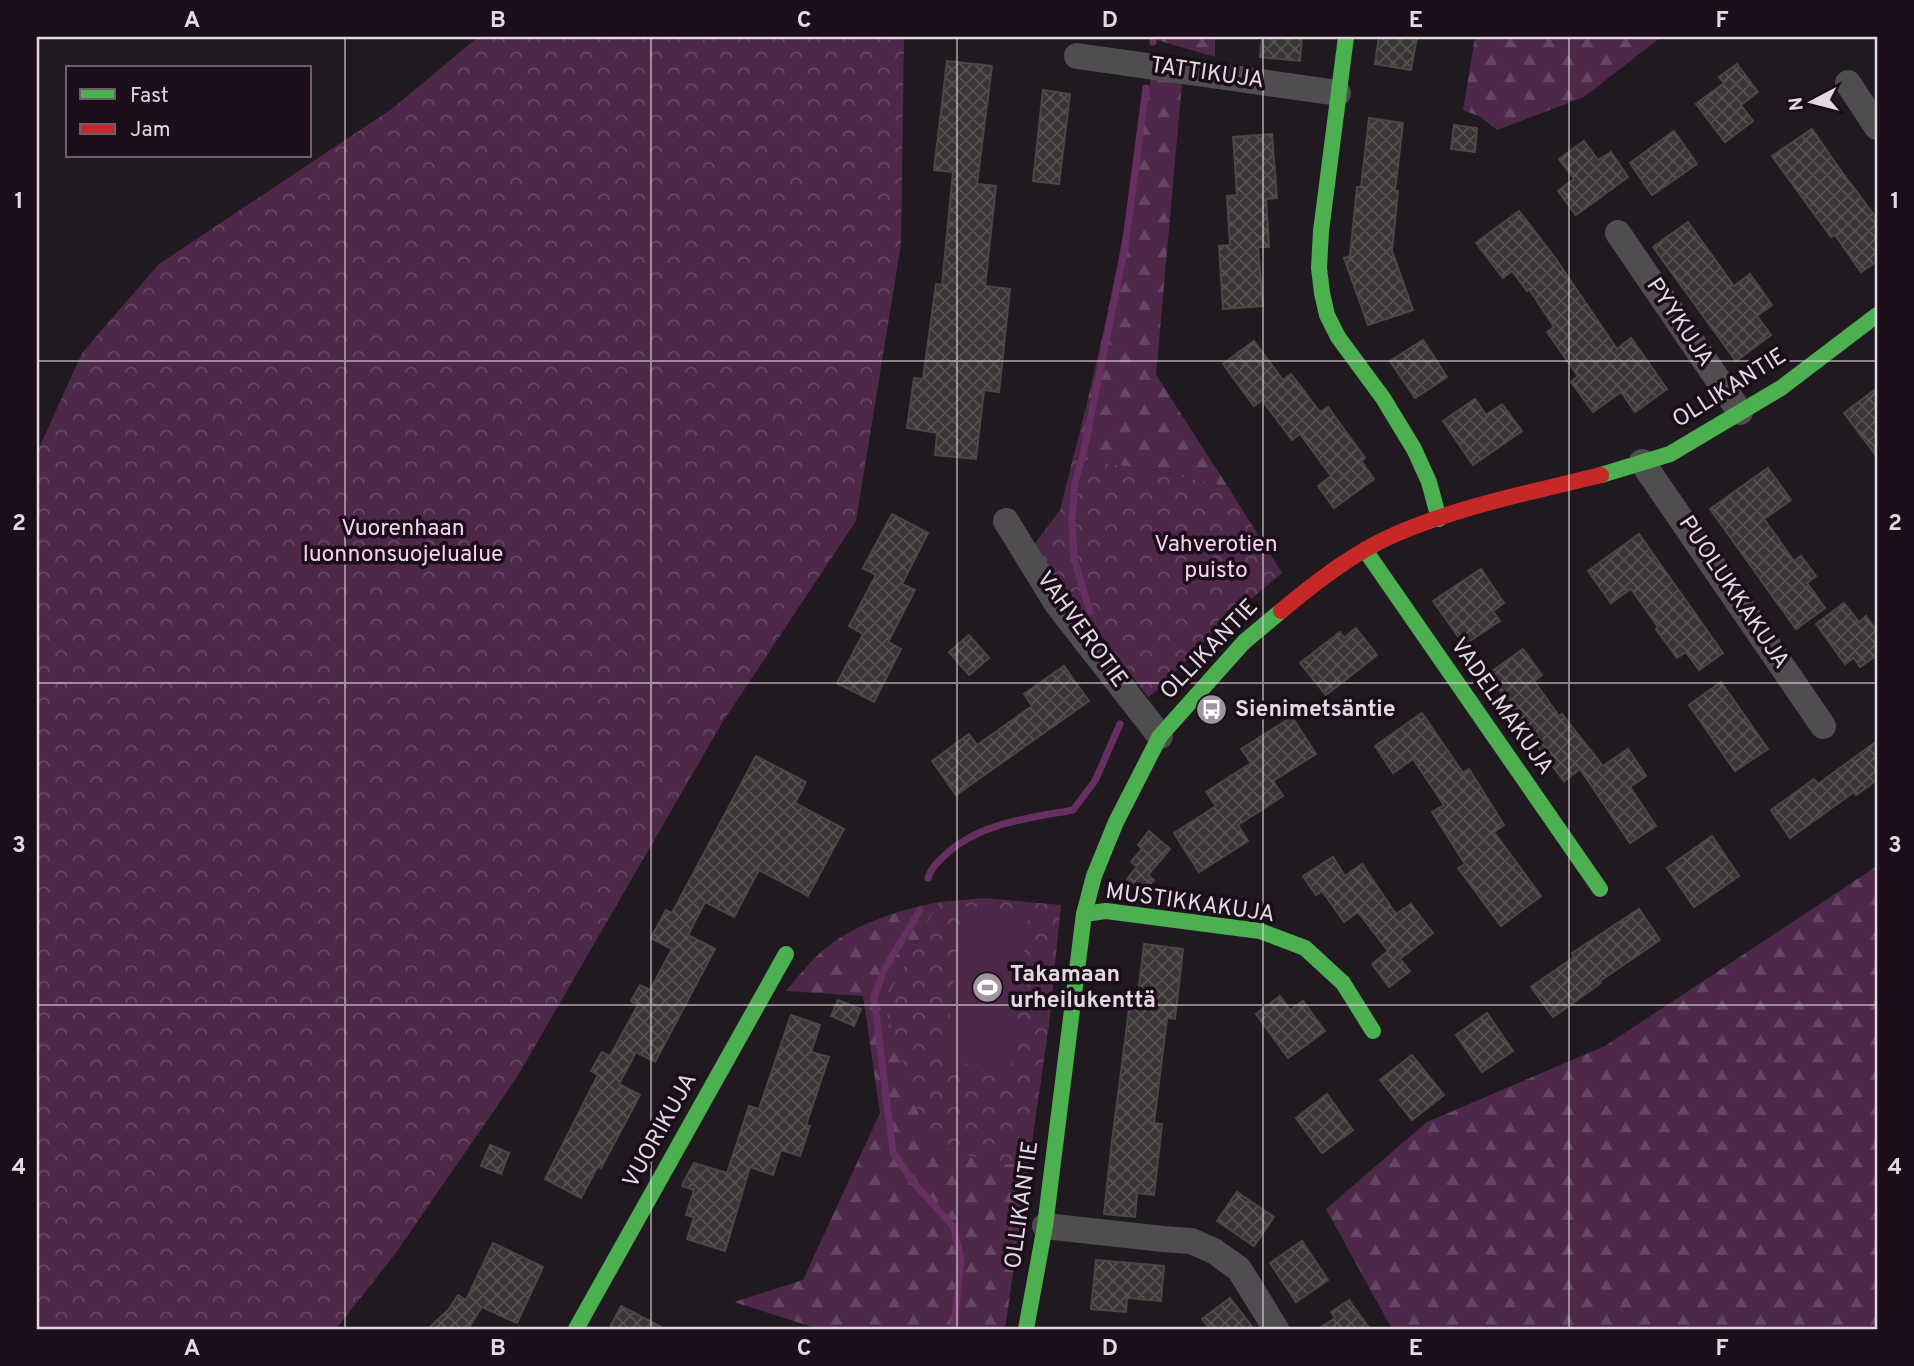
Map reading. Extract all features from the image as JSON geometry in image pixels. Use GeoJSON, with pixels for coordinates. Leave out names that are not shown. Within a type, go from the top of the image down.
{"type":"FeatureCollection","features":[{"type":"Feature","properties":{"kind":"street"},"geometry":{"type":"LineString","coordinates":[[1346,37],[1321,231],[1319,268],[1327,315],[1338,337],[1383,398],[1414,449],[1429,482],[1439,519]]}},
{"type":"Feature","properties":{"kind":"street","name":"TATTIKUJA"},"geometry":{"type":"LineString","coordinates":[[1077,56],[1338,93]]}},
{"type":"Feature","properties":{"kind":"street"},"geometry":{"type":"LineString","coordinates":[[1848,83],[1877,127]]}},
{"type":"Feature","properties":{"kind":"street","name":"PYYKUJA"},"geometry":{"type":"LineString","coordinates":[[1618,233],[1740,412]]}},
{"type":"Feature","properties":{"kind":"street","name":"OLLIKANTIE"},"geometry":{"type":"LineString","coordinates":[[1026,1329],[1045,1226],[1084,914],[1094,876],[1116,822],[1160,736],[1244,642],[1310,587],[1365,550],[1395,534],[1459,511],[1619,470],[1670,454],[1781,388],[1877,316]]}},
{"type":"Feature","properties":{"kind":"street","name":"PUOLUKKAKUJA"},"geometry":{"type":"LineString","coordinates":[[1642,462],[1823,726]]}},
{"type":"Feature","properties":{"kind":"street","name":"VAHVEROTIE"},"geometry":{"type":"LineString","coordinates":[[1006,521],[1057,604],[1160,736]]}},
{"type":"Feature","properties":{"kind":"street","name":"VADELMAKUJA"},"geometry":{"type":"LineString","coordinates":[[1365,550],[1600,889]]}},
{"type":"Feature","properties":{"kind":"street","name":"MUSTIKKAKUJA"},"geometry":{"type":"LineString","coordinates":[[1084,914],[1106,911],[1260,932],[1305,948],[1343,983],[1373,1031]]}},
{"type":"Feature","properties":{"kind":"street","name":"VUORIKUJA"},"geometry":{"type":"LineString","coordinates":[[576,1329],[786,954]]}},
{"type":"Feature","properties":{"kind":"street"},"geometry":{"type":"LineString","coordinates":[[1045,1226],[1191,1241],[1214,1251],[1239,1269],[1276,1329]]}},
{"type":"Feature","properties":{"kind":"green space","name":"Vuorenhaan luonnonsuojelualue"},"geometry":{"type":"Polygon","coordinates":[[[478,37],[904,37],[901,244],[856,521],[722,723],[517,1077],[395,1254],[336,1329],[37,1329],[39,448],[82,353],[159,264],[393,108],[478,37]]]}},
{"type":"Feature","properties":{"kind":"green space"},"geometry":{"type":"Polygon","coordinates":[[[1157,37],[1215,37],[1215,57],[1157,40],[1157,37]]]}},
{"type":"Feature","properties":{"kind":"green space"},"geometry":{"type":"Polygon","coordinates":[[[1475,37],[1661,37],[1584,97],[1497,130],[1481,117],[1463,110],[1475,37]]]}},
{"type":"Feature","properties":{"kind":"green space"},"geometry":{"type":"Polygon","coordinates":[[[1151,77],[1182,83],[1156,375],[1228,487],[1156,471],[1073,458],[1116,269],[1151,77]]]}},
{"type":"Feature","properties":{"kind":"green space","name":"Vahverotien puisto"},"geometry":{"type":"Polygon","coordinates":[[[1073,458],[1156,471],[1228,487],[1282,573],[1223,623],[1148,697],[1033,546],[1060,510],[1073,458]]]}},
{"type":"Feature","properties":{"kind":"green space"},"geometry":{"type":"Polygon","coordinates":[[[1877,866],[1877,1329],[1392,1329],[1326,1209],[1427,1122],[1605,1046],[1877,866]]]}},
{"type":"Feature","properties":{"kind":"green space"},"geometry":{"type":"Polygon","coordinates":[[[984,898],[1061,905],[1049,1025],[1029,1163],[1003,1164],[929,1145],[884,1004],[939,902],[984,898]]]}},
{"type":"Feature","properties":{"kind":"green space"},"geometry":{"type":"Polygon","coordinates":[[[939,902],[884,1004],[1003,1164],[1029,1163],[1005,1329],[819,1329],[734,1302],[803,1280],[880,1113],[863,996],[786,991],[819,954],[846,934],[891,914],[939,902]]]}},
{"type":"Feature","properties":{"kind":"green space","name":"Takamaan urheilukenttä"},"geometry":{"type":"Polygon","coordinates":[[[964,906],[1029,914],[1010,1069],[944,1061],[964,906]]]}},
{"type":"Feature","properties":{"kind":"building"},"geometry":{"type":"Polygon","coordinates":[[[1262,37],[1302,37],[1300,61],[1260,57],[1262,37]]]}},
{"type":"Feature","properties":{"kind":"building"},"geometry":{"type":"Polygon","coordinates":[[[1379,37],[1417,37],[1411,70],[1375,64],[1379,37]]]}},
{"type":"Feature","properties":{"kind":"building"},"geometry":{"type":"Polygon","coordinates":[[[947,61],[992,66],[977,184],[996,186],[985,286],[1010,289],[999,392],[984,390],[976,459],[935,455],[937,433],[907,428],[914,378],[923,379],[936,284],[942,285],[953,172],[934,170],[947,61]]]}},
{"type":"Feature","properties":{"kind":"building"},"geometry":{"type":"Polygon","coordinates":[[[1737,64],[1758,92],[1741,105],[1753,121],[1725,142],[1696,104],[1724,83],[1719,77],[1737,64]]]}},
{"type":"Feature","properties":{"kind":"building"},"geometry":{"type":"Polygon","coordinates":[[[1043,90],[1070,94],[1059,184],[1033,181],[1043,90]]]}},
{"type":"Feature","properties":{"kind":"building"},"geometry":{"type":"Polygon","coordinates":[[[1369,118],[1403,123],[1395,191],[1398,191],[1392,251],[1413,310],[1368,325],[1344,258],[1350,256],[1357,187],[1361,187],[1369,118]]]}},
{"type":"Feature","properties":{"kind":"building"},"geometry":{"type":"Polygon","coordinates":[[[1454,125],[1477,128],[1475,152],[1451,149],[1454,125]]]}},
{"type":"Feature","properties":{"kind":"building"},"geometry":{"type":"Polygon","coordinates":[[[1812,129],[1877,219],[1877,261],[1861,272],[1835,235],[1831,237],[1772,156],[1812,129]]]}},
{"type":"Feature","properties":{"kind":"building"},"geometry":{"type":"Polygon","coordinates":[[[1674,131],[1697,164],[1652,195],[1630,163],[1674,131]]]}},
{"type":"Feature","properties":{"kind":"building"},"geometry":{"type":"Polygon","coordinates":[[[1272,134],[1277,198],[1266,199],[1269,247],[1258,247],[1263,306],[1223,309],[1219,246],[1230,245],[1227,196],[1237,195],[1233,137],[1272,134]]]}},
{"type":"Feature","properties":{"kind":"building"},"geometry":{"type":"Polygon","coordinates":[[[1584,141],[1598,160],[1611,152],[1628,177],[1576,215],[1558,191],[1574,179],[1559,159],[1584,141]]]}},
{"type":"Feature","properties":{"kind":"building"},"geometry":{"type":"Polygon","coordinates":[[[1519,211],[1556,259],[1617,349],[1631,338],[1667,389],[1635,412],[1621,392],[1593,412],[1571,382],[1578,376],[1547,332],[1554,327],[1529,289],[1527,291],[1512,271],[1503,278],[1476,243],[1519,211]]]}},
{"type":"Feature","properties":{"kind":"building"},"geometry":{"type":"Polygon","coordinates":[[[1688,222],[1734,286],[1750,274],[1772,305],[1757,316],[1771,335],[1736,361],[1653,247],[1688,222]]]}},
{"type":"Feature","properties":{"kind":"building"},"geometry":{"type":"Polygon","coordinates":[[[1423,340],[1447,377],[1415,398],[1390,361],[1423,340]]]}},
{"type":"Feature","properties":{"kind":"building"},"geometry":{"type":"Polygon","coordinates":[[[1254,341],[1283,380],[1291,374],[1320,412],[1328,407],[1365,458],[1361,461],[1374,479],[1334,508],[1318,486],[1331,476],[1300,434],[1292,440],[1262,400],[1254,406],[1223,364],[1254,341]]]}},
{"type":"Feature","properties":{"kind":"building"},"geometry":{"type":"Polygon","coordinates":[[[1877,388],[1877,457],[1844,413],[1877,388]]]}},
{"type":"Feature","properties":{"kind":"building"},"geometry":{"type":"Polygon","coordinates":[[[1475,399],[1486,415],[1502,404],[1522,431],[1473,465],[1443,421],[1475,399]]]}},
{"type":"Feature","properties":{"kind":"building"},"geometry":{"type":"Polygon","coordinates":[[[1768,468],[1791,500],[1764,519],[1794,561],[1801,556],[1816,576],[1807,583],[1825,608],[1796,629],[1710,509],[1768,468]]]}},
{"type":"Feature","properties":{"kind":"building"},"geometry":{"type":"Polygon","coordinates":[[[892,514],[928,533],[902,584],[915,590],[888,642],[901,649],[874,702],[837,683],[863,634],[849,626],[876,575],[863,568],[892,514]]]}},
{"type":"Feature","properties":{"kind":"building"},"geometry":{"type":"Polygon","coordinates":[[[1639,534],[1723,653],[1699,670],[1686,652],[1677,658],[1631,589],[1611,603],[1588,571],[1639,534]]]}},
{"type":"Feature","properties":{"kind":"building"},"geometry":{"type":"Polygon","coordinates":[[[1481,569],[1504,603],[1493,611],[1500,621],[1464,645],[1433,601],[1481,569]]]}},
{"type":"Feature","properties":{"kind":"building"},"geometry":{"type":"Polygon","coordinates":[[[1844,603],[1859,622],[1866,616],[1877,631],[1877,655],[1860,667],[1854,658],[1845,664],[1816,624],[1844,603]]]}},
{"type":"Feature","properties":{"kind":"building"},"geometry":{"type":"Polygon","coordinates":[[[1356,628],[1377,655],[1326,695],[1300,663],[1340,632],[1344,638],[1356,628]]]}},
{"type":"Feature","properties":{"kind":"building"},"geometry":{"type":"Polygon","coordinates":[[[969,635],[989,658],[969,675],[949,652],[969,635]]]}},
{"type":"Feature","properties":{"kind":"building"},"geometry":{"type":"Polygon","coordinates":[[[1523,649],[1542,675],[1534,681],[1559,716],[1562,714],[1603,766],[1628,749],[1646,776],[1630,787],[1656,826],[1630,843],[1580,769],[1564,781],[1488,674],[1523,649]]]}},
{"type":"Feature","properties":{"kind":"building"},"geometry":{"type":"Polygon","coordinates":[[[1064,666],[1089,701],[956,795],[932,761],[969,734],[977,745],[1032,706],[1024,694],[1064,666]]]}},
{"type":"Feature","properties":{"kind":"building"},"geometry":{"type":"Polygon","coordinates":[[[1721,682],[1768,749],[1735,771],[1689,705],[1721,682]]]}},
{"type":"Feature","properties":{"kind":"building"},"geometry":{"type":"Polygon","coordinates":[[[1422,713],[1463,773],[1469,769],[1504,825],[1494,832],[1541,896],[1501,926],[1458,868],[1465,864],[1432,812],[1444,805],[1413,759],[1393,773],[1375,746],[1422,713]]]}},
{"type":"Feature","properties":{"kind":"building"},"geometry":{"type":"Polygon","coordinates":[[[1292,717],[1316,754],[1273,781],[1283,796],[1238,825],[1248,841],[1199,872],[1174,833],[1216,806],[1206,792],[1251,763],[1241,749],[1292,717]]]}},
{"type":"Feature","properties":{"kind":"building"},"geometry":{"type":"Polygon","coordinates":[[[1877,741],[1877,780],[1856,795],[1854,792],[1790,838],[1771,810],[1814,779],[1818,784],[1877,741]]]}},
{"type":"Feature","properties":{"kind":"building"},"geometry":{"type":"Polygon","coordinates":[[[756,756],[806,782],[795,803],[844,829],[808,896],[759,870],[734,917],[705,902],[688,935],[715,949],[655,1062],[636,1052],[619,1084],[640,1095],[601,1168],[598,1166],[581,1198],[545,1179],[598,1075],[591,1071],[602,1052],[610,1056],[638,1005],[631,1001],[640,985],[650,990],[672,949],[651,938],[666,910],[672,913],[756,756]]]}},
{"type":"Feature","properties":{"kind":"building"},"geometry":{"type":"Polygon","coordinates":[[[1149,831],[1170,849],[1148,875],[1154,880],[1142,893],[1127,879],[1137,867],[1131,862],[1142,849],[1138,845],[1149,831]]]}},
{"type":"Feature","properties":{"kind":"building"},"geometry":{"type":"Polygon","coordinates":[[[1712,836],[1739,876],[1694,907],[1667,868],[1712,836]]]}},
{"type":"Feature","properties":{"kind":"building"},"geometry":{"type":"Polygon","coordinates":[[[1333,857],[1345,876],[1362,864],[1396,914],[1411,904],[1433,933],[1400,959],[1410,971],[1389,987],[1372,964],[1388,951],[1358,912],[1344,922],[1322,891],[1316,895],[1303,876],[1333,857]]]}},
{"type":"Feature","properties":{"kind":"building"},"geometry":{"type":"Polygon","coordinates":[[[1639,909],[1660,940],[1553,1017],[1531,987],[1574,957],[1572,953],[1639,909]]]}},
{"type":"Feature","properties":{"kind":"building"},"geometry":{"type":"Polygon","coordinates":[[[1144,944],[1183,949],[1175,1019],[1167,1018],[1154,1123],[1162,1124],[1154,1195],[1137,1193],[1135,1217],[1104,1214],[1130,1002],[1137,1003],[1144,944]]]}},
{"type":"Feature","properties":{"kind":"building"},"geometry":{"type":"Polygon","coordinates":[[[1280,996],[1290,1010],[1303,1001],[1325,1031],[1288,1058],[1256,1014],[1280,996]]]}},
{"type":"Feature","properties":{"kind":"building"},"geometry":{"type":"Polygon","coordinates":[[[838,1000],[861,1009],[854,1026],[831,1016],[838,1000]]]}},
{"type":"Feature","properties":{"kind":"building"},"geometry":{"type":"Polygon","coordinates":[[[1487,1013],[1513,1051],[1482,1072],[1456,1035],[1487,1013]]]}},
{"type":"Feature","properties":{"kind":"building"},"geometry":{"type":"Polygon","coordinates":[[[791,1015],[820,1025],[811,1052],[829,1057],[806,1125],[810,1126],[800,1156],[781,1150],[773,1175],[750,1167],[725,1251],[687,1239],[694,1217],[686,1215],[694,1190],[682,1186],[684,1181],[694,1163],[727,1173],[749,1106],[759,1109],[791,1015]]]}},
{"type":"Feature","properties":{"kind":"building"},"geometry":{"type":"Polygon","coordinates":[[[1412,1055],[1444,1095],[1412,1120],[1380,1080],[1412,1055]]]}},
{"type":"Feature","properties":{"kind":"building"},"geometry":{"type":"Polygon","coordinates":[[[1327,1094],[1353,1130],[1322,1153],[1296,1118],[1327,1094]]]}},
{"type":"Feature","properties":{"kind":"building"},"geometry":{"type":"Polygon","coordinates":[[[490,1145],[509,1153],[501,1174],[481,1166],[490,1145]]]}},
{"type":"Feature","properties":{"kind":"building"},"geometry":{"type":"Polygon","coordinates":[[[1237,1192],[1274,1217],[1254,1246],[1217,1221],[1237,1192]]]}},
{"type":"Feature","properties":{"kind":"building"},"geometry":{"type":"Polygon","coordinates":[[[1302,1241],[1328,1280],[1296,1302],[1270,1263],[1302,1241]]]}},
{"type":"Feature","properties":{"kind":"building"},"geometry":{"type":"Polygon","coordinates":[[[493,1243],[543,1267],[517,1323],[482,1307],[468,1329],[428,1329],[449,1309],[458,1295],[466,1300],[493,1243]]]}},
{"type":"Feature","properties":{"kind":"building"},"geometry":{"type":"Polygon","coordinates":[[[1096,1260],[1164,1266],[1161,1301],[1127,1298],[1126,1312],[1091,1309],[1096,1260]]]}},
{"type":"Feature","properties":{"kind":"building"},"geometry":{"type":"Polygon","coordinates":[[[1230,1298],[1254,1329],[1210,1329],[1202,1319],[1230,1298]]]}},
{"type":"Feature","properties":{"kind":"building"},"geometry":{"type":"Polygon","coordinates":[[[1349,1300],[1370,1329],[1318,1329],[1335,1318],[1331,1312],[1349,1300]]]}},
{"type":"Feature","properties":{"kind":"building"},"geometry":{"type":"Polygon","coordinates":[[[621,1306],[665,1329],[609,1329],[621,1306]]]}},
{"type":"Feature","properties":{"kind":"waterway"},"geometry":{"type":"LineString","coordinates":[[1153,37],[1153,42]]}},
{"type":"Feature","properties":{"kind":"waterway"},"geometry":{"type":"LineString","coordinates":[[1090,612],[1074,559],[1072,518],[1075,482],[1083,455],[1125,247],[1146,88]]}},
{"type":"Feature","properties":{"kind":"waterway"},"geometry":{"type":"LineString","coordinates":[[928,878],[944,856],[972,836],[1005,824],[1073,810],[1095,781],[1120,724]]}},
{"type":"Feature","properties":{"kind":"waterway"},"geometry":{"type":"LineString","coordinates":[[920,910],[884,970],[874,997],[893,1152],[913,1182],[953,1226],[961,1258],[954,1329]]}},
{"type":"Feature","properties":{"kind":"traffic: fast"},"geometry":{"type":"LineString","coordinates":[[1346,37],[1321,231],[1319,268],[1322,293],[1327,315],[1338,337],[1383,398],[1414,449],[1429,482],[1439,519]]}},
{"type":"Feature","properties":{"kind":"traffic: fast"},"geometry":{"type":"LineString","coordinates":[[1601,475],[1670,454],[1781,388],[1877,315]]}},
{"type":"Feature","properties":{"kind":"traffic: fast"},"geometry":{"type":"LineString","coordinates":[[1365,550],[1600,889]]}},
{"type":"Feature","properties":{"kind":"traffic: fast"},"geometry":{"type":"LineString","coordinates":[[1026,1329],[1045,1226],[1084,914],[1094,876],[1116,822],[1160,736],[1244,642],[1281,611]]}},
{"type":"Feature","properties":{"kind":"traffic: fast"},"geometry":{"type":"LineString","coordinates":[[1084,914],[1106,911],[1260,931],[1305,948],[1343,983],[1373,1031]]}},
{"type":"Feature","properties":{"kind":"traffic: fast"},"geometry":{"type":"LineString","coordinates":[[576,1329],[786,954]]}},
{"type":"Feature","properties":{"kind":"traffic: jam"},"geometry":{"type":"LineString","coordinates":[[1281,611],[1350,559],[1396,534],[1471,508],[1601,475]]}},
{"type":"Feature","properties":{"kind":"place","name":"Sienimetsäntie"},"geometry":{"type":"Point","coordinates":[1212,710]}},
{"type":"Feature","properties":{"kind":"place","name":"Takamaan urheilukenttä"},"geometry":{"type":"Point","coordinates":[987,988]}}]}
